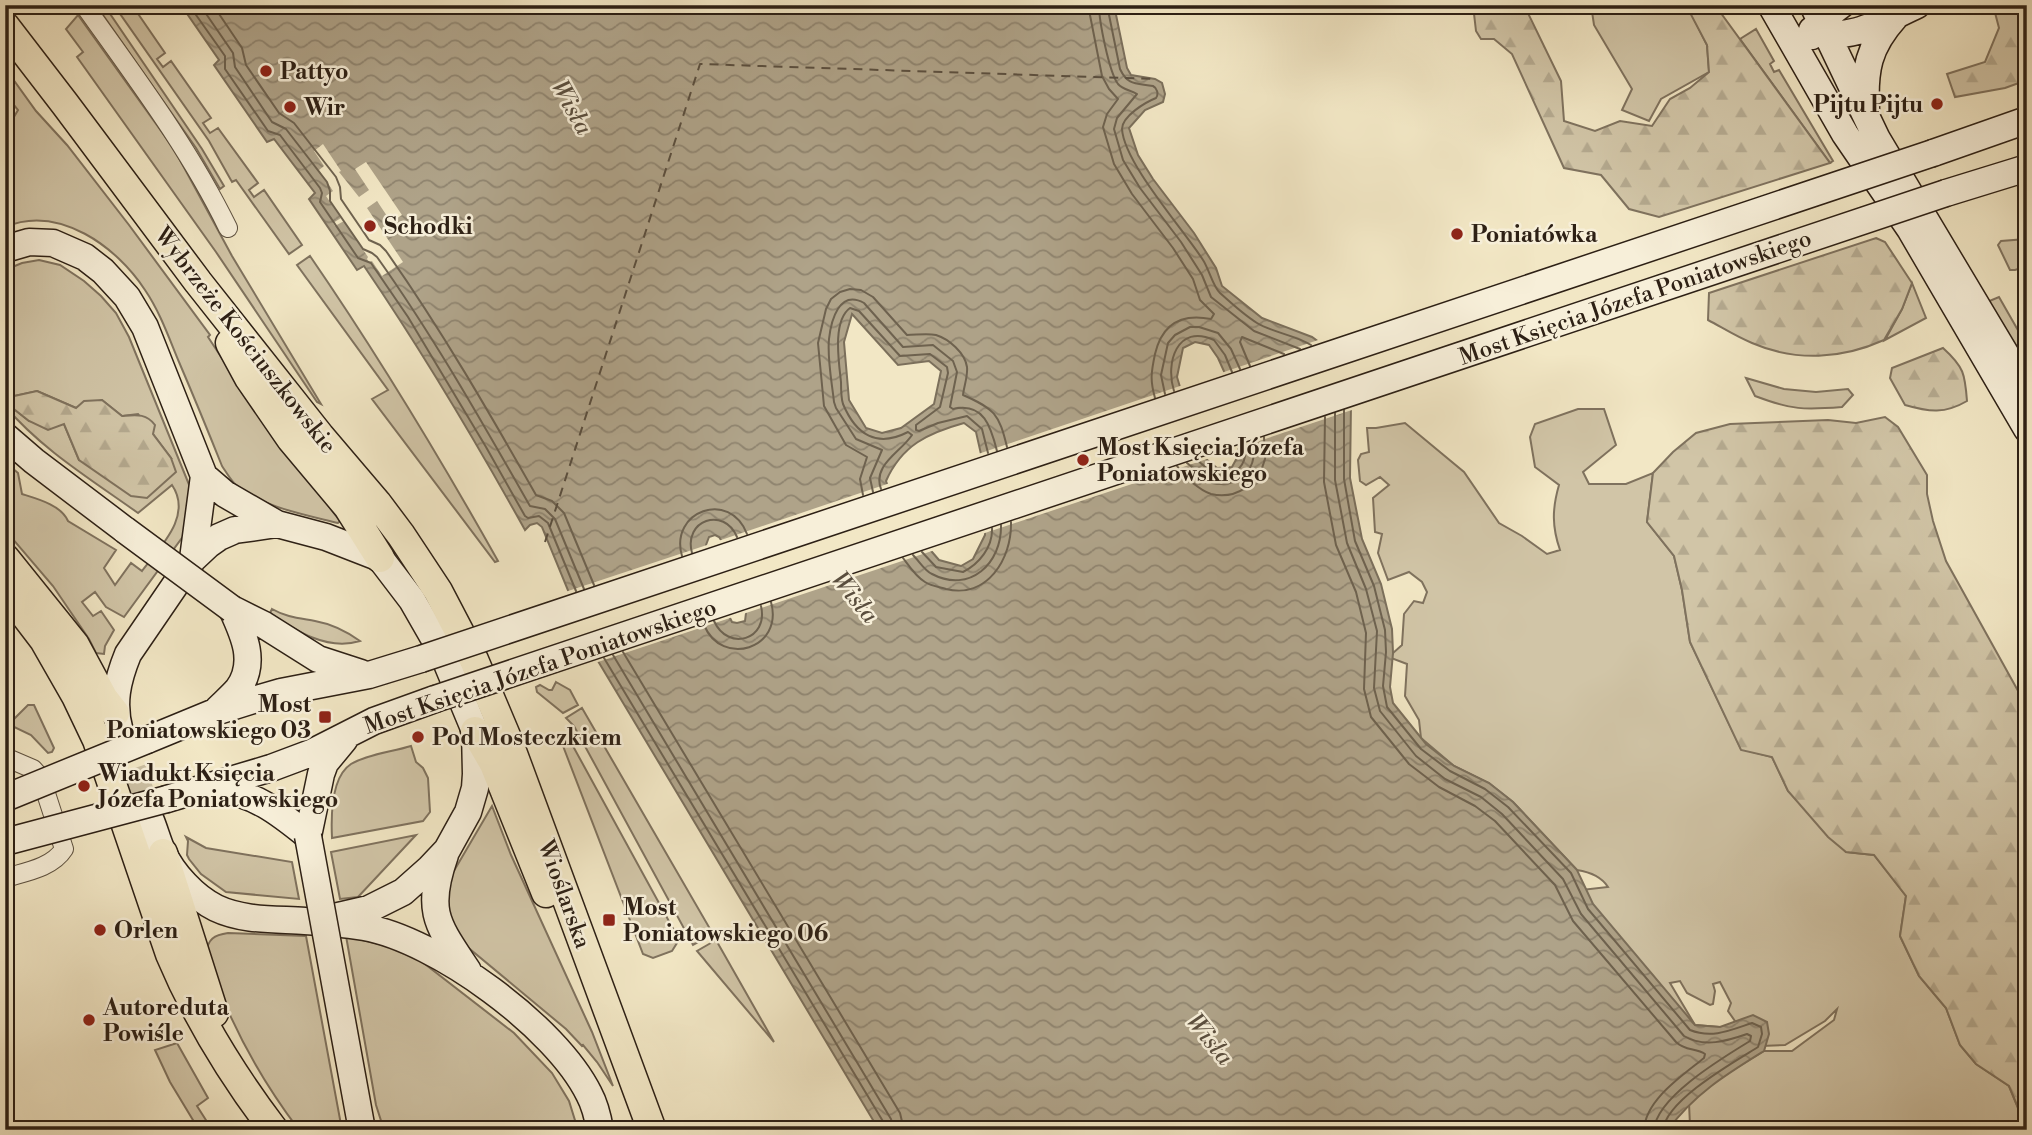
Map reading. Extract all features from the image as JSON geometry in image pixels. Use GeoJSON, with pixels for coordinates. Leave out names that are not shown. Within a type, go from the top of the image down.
{"type":"FeatureCollection","features":[{"type":"Feature","properties":{"kind":"main road"},"geometry":{"type":"LineString","coordinates":[[1771,5],[1823,19],[1846,35],[1907,10]]}},
{"type":"Feature","properties":{"kind":"main road"},"geometry":{"type":"LineString","coordinates":[[1771,5],[1845,134],[2027,390]]}},
{"type":"Feature","properties":{"kind":"main road"},"geometry":{"type":"LineString","coordinates":[[1866,115],[1867,66],[1873,47],[1882,31],[1907,10]]}},
{"type":"Feature","properties":{"kind":"main road"},"geometry":{"type":"LineString","coordinates":[[1807,67],[1810,43],[1823,19]]}},
{"type":"Feature","properties":{"kind":"main road"},"geometry":{"type":"LineString","coordinates":[[1823,19],[1877,139],[1970,312],[2027,429]]}},
{"type":"Feature","properties":{"kind":"main road","name":"Wybrzeże Kościuszkowskie"},"geometry":{"type":"LineString","coordinates":[[5,26],[198,282],[401,535],[438,592],[474,660]]}},
{"type":"Feature","properties":{"kind":"main road","name":"Most Księcia Józefa Poniatowskiego"},"geometry":{"type":"LineString","coordinates":[[5,798],[215,712],[281,692],[369,676],[2027,120]]}},
{"type":"Feature","properties":{"kind":"main road","name":"Most Księcia Józefa Poniatowskiego"},"geometry":{"type":"LineString","coordinates":[[5,842],[271,768],[311,753],[397,712],[435,699],[2027,168]]}},
{"type":"Feature","properties":{"kind":"main road"},"geometry":{"type":"LineString","coordinates":[[5,249],[29,242],[53,243],[85,257],[116,283],[145,327],[204,476],[225,494],[277,524],[326,537],[380,558]]}},
{"type":"Feature","properties":{"kind":"main road"},"geometry":{"type":"LineString","coordinates":[[198,282],[249,379],[290,439],[365,531],[380,558],[428,626],[443,654],[475,731],[494,764],[579,975],[614,1030]]}},
{"type":"Feature","properties":{"kind":"main road"},"geometry":{"type":"LineString","coordinates":[[5,436],[34,461],[232,609],[264,625],[318,659],[369,676]]}},
{"type":"Feature","properties":{"kind":"main road"},"geometry":{"type":"LineString","coordinates":[[193,559],[204,476]]}},
{"type":"Feature","properties":{"kind":"main road"},"geometry":{"type":"LineString","coordinates":[[117,723],[118,684],[128,654],[193,559],[219,537],[235,530],[277,524]]}},
{"type":"Feature","properties":{"kind":"main road"},"geometry":{"type":"LineString","coordinates":[[5,558],[75,645],[117,723]]}},
{"type":"Feature","properties":{"kind":"main road"},"geometry":{"type":"LineString","coordinates":[[5,589],[44,640],[76,696],[139,825],[170,954],[180,979],[198,1013],[274,1130]]}},
{"type":"Feature","properties":{"kind":"main road"},"geometry":{"type":"LineString","coordinates":[[215,712],[239,688],[248,660],[246,643],[232,609]]}},
{"type":"Feature","properties":{"kind":"main road","name":"Wioślarska"},"geometry":{"type":"LineString","coordinates":[[474,660],[565,890],[652,1130]]}},
{"type":"Feature","properties":{"kind":"main road"},"geometry":{"type":"LineString","coordinates":[[471,975],[440,928],[435,897],[447,850],[468,812],[475,788],[475,731]]}},
{"type":"Feature","properties":{"kind":"main road"},"geometry":{"type":"LineString","coordinates":[[350,733],[325,763],[316,789],[309,836],[362,1130]]}},
{"type":"Feature","properties":{"kind":"main road"},"geometry":{"type":"LineString","coordinates":[[213,786],[238,791],[256,799],[309,836]]}},
{"type":"Feature","properties":{"kind":"main road"},"geometry":{"type":"LineString","coordinates":[[139,825],[183,882],[216,908],[240,916],[317,921],[390,933],[471,975],[538,1028],[575,1072],[593,1103],[600,1130]]}},
{"type":"Feature","properties":{"kind":"main road"},"geometry":{"type":"LineString","coordinates":[[317,921],[369,909],[387,901],[415,881],[447,850]]}},
{"type":"Feature","properties":{"kind":"main road"},"geometry":{"type":"LineString","coordinates":[[163,853],[200,973],[241,1082]]}},
{"type":"Feature","properties":{"kind":"street"},"geometry":{"type":"LineString","coordinates":[[84,5],[170,125],[211,193],[228,228]]}},
{"type":"Feature","properties":{"kind":"street"},"geometry":{"type":"LineString","coordinates":[[5,757],[33,769],[41,778],[64,849],[55,860],[45,865],[5,878]]}},
{"type":"Feature","properties":{"kind":"green space"},"geometry":{"type":"Polygon","coordinates":[[[96,5],[104,5],[202,149],[224,186],[220,189],[196,148],[96,5]]]}},
{"type":"Feature","properties":{"kind":"green space"},"geometry":{"type":"Polygon","coordinates":[[[119,5],[132,5],[165,53],[157,59],[163,67],[171,61],[211,118],[203,123],[210,133],[218,128],[258,183],[249,190],[254,197],[264,190],[302,245],[289,254],[236,180],[232,182],[209,141],[116,8],[119,5]]]}},
{"type":"Feature","properties":{"kind":"green space"},"geometry":{"type":"Polygon","coordinates":[[[1473,5],[1524,5],[1561,81],[1564,121],[1595,131],[1620,121],[1652,126],[1670,99],[1690,88],[1709,72],[1707,45],[1687,7],[1715,5],[1830,163],[1659,217],[1629,209],[1601,175],[1564,168],[1512,54],[1494,39],[1481,39],[1476,31],[1473,5]]]}},
{"type":"Feature","properties":{"kind":"green space"},"geometry":{"type":"Polygon","coordinates":[[[1591,5],[1687,5],[1707,45],[1709,72],[1661,99],[1649,121],[1622,110],[1632,89],[1594,25],[1591,5]]]}},
{"type":"Feature","properties":{"kind":"green space"},"geometry":{"type":"Polygon","coordinates":[[[1993,5],[2027,5],[2027,80],[2005,88],[1955,97],[1947,74],[1985,62],[1999,28],[1993,5]]]}},
{"type":"Feature","properties":{"kind":"green space"},"geometry":{"type":"Polygon","coordinates":[[[78,15],[174,149],[232,256],[321,404],[317,402],[216,252],[77,57],[83,52],[66,29],[78,15]]]}},
{"type":"Feature","properties":{"kind":"green space"},"geometry":{"type":"Polygon","coordinates":[[[1756,29],[1774,61],[1770,64],[1774,72],[1779,70],[1833,161],[1830,163],[1740,39],[1756,29]]]}},
{"type":"Feature","properties":{"kind":"green space"},"geometry":{"type":"Polygon","coordinates":[[[5,68],[36,111],[67,145],[129,225],[210,335],[208,337],[239,384],[340,521],[338,523],[258,499],[233,482],[222,466],[155,307],[133,274],[119,259],[103,245],[66,225],[25,221],[5,227],[5,132],[18,110],[5,94],[5,68]]]}},
{"type":"Feature","properties":{"kind":"green space"},"geometry":{"type":"Polygon","coordinates":[[[2027,206],[2027,266],[2010,270],[1998,245],[2001,241],[2026,239],[2024,208],[2027,206]]]}},
{"type":"Feature","properties":{"kind":"green space"},"geometry":{"type":"Polygon","coordinates":[[[1876,238],[1885,242],[1912,283],[1902,309],[1884,340],[1852,351],[1819,356],[1802,355],[1752,343],[1708,320],[1709,293],[1876,238]]]}},
{"type":"Feature","properties":{"kind":"green space"},"geometry":{"type":"Polygon","coordinates":[[[310,256],[407,406],[498,561],[495,562],[372,399],[388,390],[297,265],[310,256]]]}},
{"type":"Feature","properties":{"kind":"green space"},"geometry":{"type":"Polygon","coordinates":[[[39,260],[60,265],[84,281],[116,313],[129,337],[190,487],[184,535],[124,617],[106,607],[95,592],[82,602],[93,616],[101,611],[114,630],[105,646],[104,654],[96,653],[53,586],[5,530],[5,462],[18,473],[22,494],[55,507],[68,521],[116,550],[104,568],[115,585],[131,563],[142,571],[165,541],[176,520],[179,508],[177,497],[172,485],[138,513],[34,436],[5,406],[5,402],[29,421],[64,424],[79,460],[171,458],[138,414],[122,416],[102,400],[76,408],[37,391],[5,398],[5,270],[39,260]]]}},
{"type":"Feature","properties":{"kind":"green space"},"geometry":{"type":"Polygon","coordinates":[[[1912,283],[1926,318],[1885,340],[1902,309],[1912,283]]]}},
{"type":"Feature","properties":{"kind":"green space"},"geometry":{"type":"Polygon","coordinates":[[[1999,297],[2027,346],[2027,363],[1987,302],[1999,297]]]}},
{"type":"Feature","properties":{"kind":"green space"},"geometry":{"type":"Polygon","coordinates":[[[1943,348],[1962,372],[1967,401],[1951,408],[1937,410],[1905,405],[1890,378],[1892,368],[1943,348]]]}},
{"type":"Feature","properties":{"kind":"green space"},"geometry":{"type":"Polygon","coordinates":[[[1746,378],[1784,389],[1816,392],[1848,389],[1853,395],[1842,407],[1808,409],[1789,406],[1755,396],[1746,378]]]}},
{"type":"Feature","properties":{"kind":"green space"},"geometry":{"type":"Polygon","coordinates":[[[37,391],[76,408],[84,401],[102,400],[122,416],[148,418],[155,425],[153,434],[171,458],[176,472],[147,498],[131,496],[79,460],[64,424],[48,430],[29,421],[5,402],[5,398],[37,391]]]}},
{"type":"Feature","properties":{"kind":"green space"},"geometry":{"type":"Polygon","coordinates":[[[1578,409],[1604,409],[1616,445],[1583,472],[1589,484],[1626,484],[1653,473],[1647,522],[1674,556],[1690,642],[1741,749],[1772,757],[1788,791],[1846,852],[1874,855],[1906,896],[1900,936],[1919,976],[1946,1008],[1960,1045],[1976,1064],[2009,1086],[2027,1130],[1696,1130],[1690,1125],[1689,1103],[1723,1076],[1764,1051],[1792,1051],[1834,1020],[1837,1009],[1825,1021],[1785,1045],[1761,1046],[1728,1011],[1731,1003],[1720,982],[1713,984],[1715,991],[1713,1004],[1710,1005],[1687,993],[1680,981],[1670,983],[1695,1025],[1720,1027],[1688,1030],[1581,890],[1608,887],[1605,883],[1595,875],[1577,870],[1513,802],[1489,783],[1454,766],[1421,738],[1419,720],[1405,696],[1407,664],[1391,658],[1402,645],[1404,614],[1414,601],[1423,603],[1427,592],[1422,582],[1409,572],[1388,580],[1378,553],[1382,534],[1375,532],[1373,498],[1389,485],[1380,477],[1366,485],[1360,481],[1358,460],[1361,454],[1369,452],[1367,428],[1405,423],[1464,472],[1499,523],[1547,554],[1560,550],[1554,518],[1559,485],[1535,467],[1530,437],[1535,424],[1578,409]]]}},
{"type":"Feature","properties":{"kind":"green space"},"geometry":{"type":"Polygon","coordinates":[[[1885,417],[1898,427],[1927,475],[1927,494],[1946,561],[2027,707],[2027,1129],[2009,1086],[1976,1064],[1960,1045],[1946,1008],[1919,976],[1900,936],[1906,896],[1874,855],[1846,852],[1828,837],[1788,791],[1772,757],[1741,750],[1690,642],[1674,556],[1647,522],[1653,473],[1696,433],[1730,424],[1828,420],[1856,423],[1885,417]]]}},
{"type":"Feature","properties":{"kind":"green space"},"geometry":{"type":"Polygon","coordinates":[[[272,609],[288,616],[333,626],[360,641],[336,643],[312,638],[270,613],[272,609]]]}},
{"type":"Feature","properties":{"kind":"green space"},"geometry":{"type":"Polygon","coordinates":[[[556,682],[570,690],[578,705],[563,713],[537,692],[536,687],[540,685],[552,690],[556,682]]]}},
{"type":"Feature","properties":{"kind":"green space"},"geometry":{"type":"Polygon","coordinates":[[[28,705],[34,705],[54,748],[52,752],[48,753],[31,735],[10,723],[28,705]]]}},
{"type":"Feature","properties":{"kind":"green space"},"geometry":{"type":"Polygon","coordinates":[[[582,708],[713,934],[693,945],[574,726],[566,718],[582,708]]]}},
{"type":"Feature","properties":{"kind":"green space"},"geometry":{"type":"Polygon","coordinates":[[[564,735],[568,737],[676,934],[677,943],[672,951],[653,958],[643,954],[560,743],[564,735]]]}},
{"type":"Feature","properties":{"kind":"green space"},"geometry":{"type":"Polygon","coordinates":[[[411,746],[416,762],[428,778],[430,812],[423,821],[332,838],[334,798],[344,770],[365,758],[411,746]]]}},
{"type":"Feature","properties":{"kind":"green space"},"geometry":{"type":"Polygon","coordinates":[[[492,806],[511,855],[592,1032],[613,1086],[583,1045],[459,940],[446,919],[448,881],[492,806]]]}},
{"type":"Feature","properties":{"kind":"green space"},"geometry":{"type":"Polygon","coordinates":[[[416,835],[358,897],[340,899],[331,852],[416,835]]]}},
{"type":"Feature","properties":{"kind":"green space"},"geometry":{"type":"Polygon","coordinates":[[[186,837],[206,848],[292,862],[299,899],[226,892],[201,874],[189,859],[186,837]]]}},
{"type":"Feature","properties":{"kind":"green space"},"geometry":{"type":"Polygon","coordinates":[[[228,933],[306,936],[342,1130],[299,1130],[257,1067],[223,1000],[206,953],[212,939],[228,933]]]}},
{"type":"Feature","properties":{"kind":"green space"},"geometry":{"type":"Polygon","coordinates":[[[346,936],[408,951],[514,1033],[552,1073],[569,1101],[578,1130],[384,1130],[376,1105],[346,936]]]}},
{"type":"Feature","properties":{"kind":"green space"},"geometry":{"type":"Polygon","coordinates":[[[716,940],[774,1042],[697,951],[716,940]]]}},
{"type":"Feature","properties":{"kind":"green space"},"geometry":{"type":"Polygon","coordinates":[[[177,1043],[208,1098],[197,1106],[211,1128],[219,1123],[224,1130],[199,1130],[170,1082],[155,1050],[177,1043]]]}},
{"type":"Feature","properties":{"kind":"water","name":"Wisła"},"geometry":{"type":"Polygon","coordinates":[[[181,5],[1114,5],[1127,68],[1131,75],[1155,79],[1162,83],[1165,94],[1163,102],[1145,110],[1129,128],[1138,155],[1153,179],[1194,233],[1216,268],[1222,286],[1262,318],[1312,337],[1331,351],[1351,403],[1350,478],[1362,539],[1381,584],[1392,629],[1390,687],[1393,703],[1426,744],[1454,766],[1489,783],[1513,802],[1577,870],[1593,904],[1695,1025],[1720,1027],[1753,1015],[1767,1022],[1769,1034],[1764,1051],[1700,1095],[1668,1130],[879,1130],[595,656],[542,527],[537,523],[525,530],[448,396],[386,298],[364,266],[357,270],[309,199],[315,193],[274,139],[267,142],[214,65],[219,60],[181,5]],[[852,314],[844,342],[849,400],[866,428],[882,433],[901,428],[934,404],[941,371],[929,361],[898,365],[852,314]],[[1195,342],[1183,348],[1177,377],[1200,454],[1217,468],[1232,467],[1239,454],[1232,389],[1209,345],[1195,342]],[[964,423],[928,436],[908,449],[886,481],[892,498],[912,529],[939,560],[961,566],[973,559],[985,535],[983,463],[976,432],[964,423]],[[715,535],[709,537],[706,545],[730,618],[737,623],[745,621],[746,613],[721,540],[715,535]]]}},
{"type":"Feature","properties":{"kind":"pier"},"geometry":{"type":"Polygon","coordinates":[[[323,144],[341,171],[339,172],[359,197],[369,190],[355,169],[366,162],[402,215],[391,222],[377,201],[367,208],[403,262],[382,276],[372,261],[369,262],[344,221],[335,226],[333,223],[341,218],[326,196],[333,191],[319,170],[324,166],[314,151],[323,144]]]}},
{"type":"Feature","properties":{"kind":"pier"},"geometry":{"type":"Polygon","coordinates":[[[1321,339],[1351,370],[1355,409],[1235,449],[1229,390],[1221,373],[1321,339]]]}},
{"type":"Feature","properties":{"kind":"pier"},"geometry":{"type":"Polygon","coordinates":[[[1183,385],[1203,452],[1210,458],[982,534],[978,454],[1183,385]]]}},
{"type":"Feature","properties":{"kind":"pier"},"geometry":{"type":"Polygon","coordinates":[[[890,483],[915,527],[935,550],[743,614],[718,541],[890,483]]]}},
{"type":"Feature","properties":{"kind":"pier"},"geometry":{"type":"Polygon","coordinates":[[[710,544],[733,617],[595,663],[565,592],[710,544]]]}},
{"type":"Feature","properties":{"kind":"ferry route"},"geometry":{"type":"LineString","coordinates":[[545,542],[700,64],[1155,79]]}},
{"type":"Feature","properties":{"kind":"tunnel"},"geometry":{"type":"LineString","coordinates":[[120,732],[151,821]]}},
{"type":"Feature","properties":{"kind":"place","name":"Pattyo"},"geometry":{"type":"Point","coordinates":[266,71]}},
{"type":"Feature","properties":{"kind":"place","name":"Pijtu Pijtu"},"geometry":{"type":"Point","coordinates":[1937,104]}},
{"type":"Feature","properties":{"kind":"place","name":"Wir"},"geometry":{"type":"Point","coordinates":[290,107]}},
{"type":"Feature","properties":{"kind":"place","name":"Schodki"},"geometry":{"type":"Point","coordinates":[370,226]}},
{"type":"Feature","properties":{"kind":"place","name":"Poniatówka"},"geometry":{"type":"Point","coordinates":[1457,234]}},
{"type":"Feature","properties":{"kind":"place","name":"Most Księcia Józefa Poniatowskiego"},"geometry":{"type":"Point","coordinates":[1083,460]}},
{"type":"Feature","properties":{"kind":"place","name":"Most Poniatowskiego 03"},"geometry":{"type":"Point","coordinates":[325,717]}},
{"type":"Feature","properties":{"kind":"place","name":"Pod Mosteczkiem"},"geometry":{"type":"Point","coordinates":[418,737]}},
{"type":"Feature","properties":{"kind":"place","name":"Wiadukt Księcia Józefa Poniatowskiego"},"geometry":{"type":"Point","coordinates":[84,786]}},
{"type":"Feature","properties":{"kind":"place","name":"Most Poniatowskiego 06"},"geometry":{"type":"Point","coordinates":[609,920]}},
{"type":"Feature","properties":{"kind":"place","name":"Orlen"},"geometry":{"type":"Point","coordinates":[100,930]}},
{"type":"Feature","properties":{"kind":"place","name":"Autoreduta Powiśle"},"geometry":{"type":"Point","coordinates":[89,1020]}}]}
